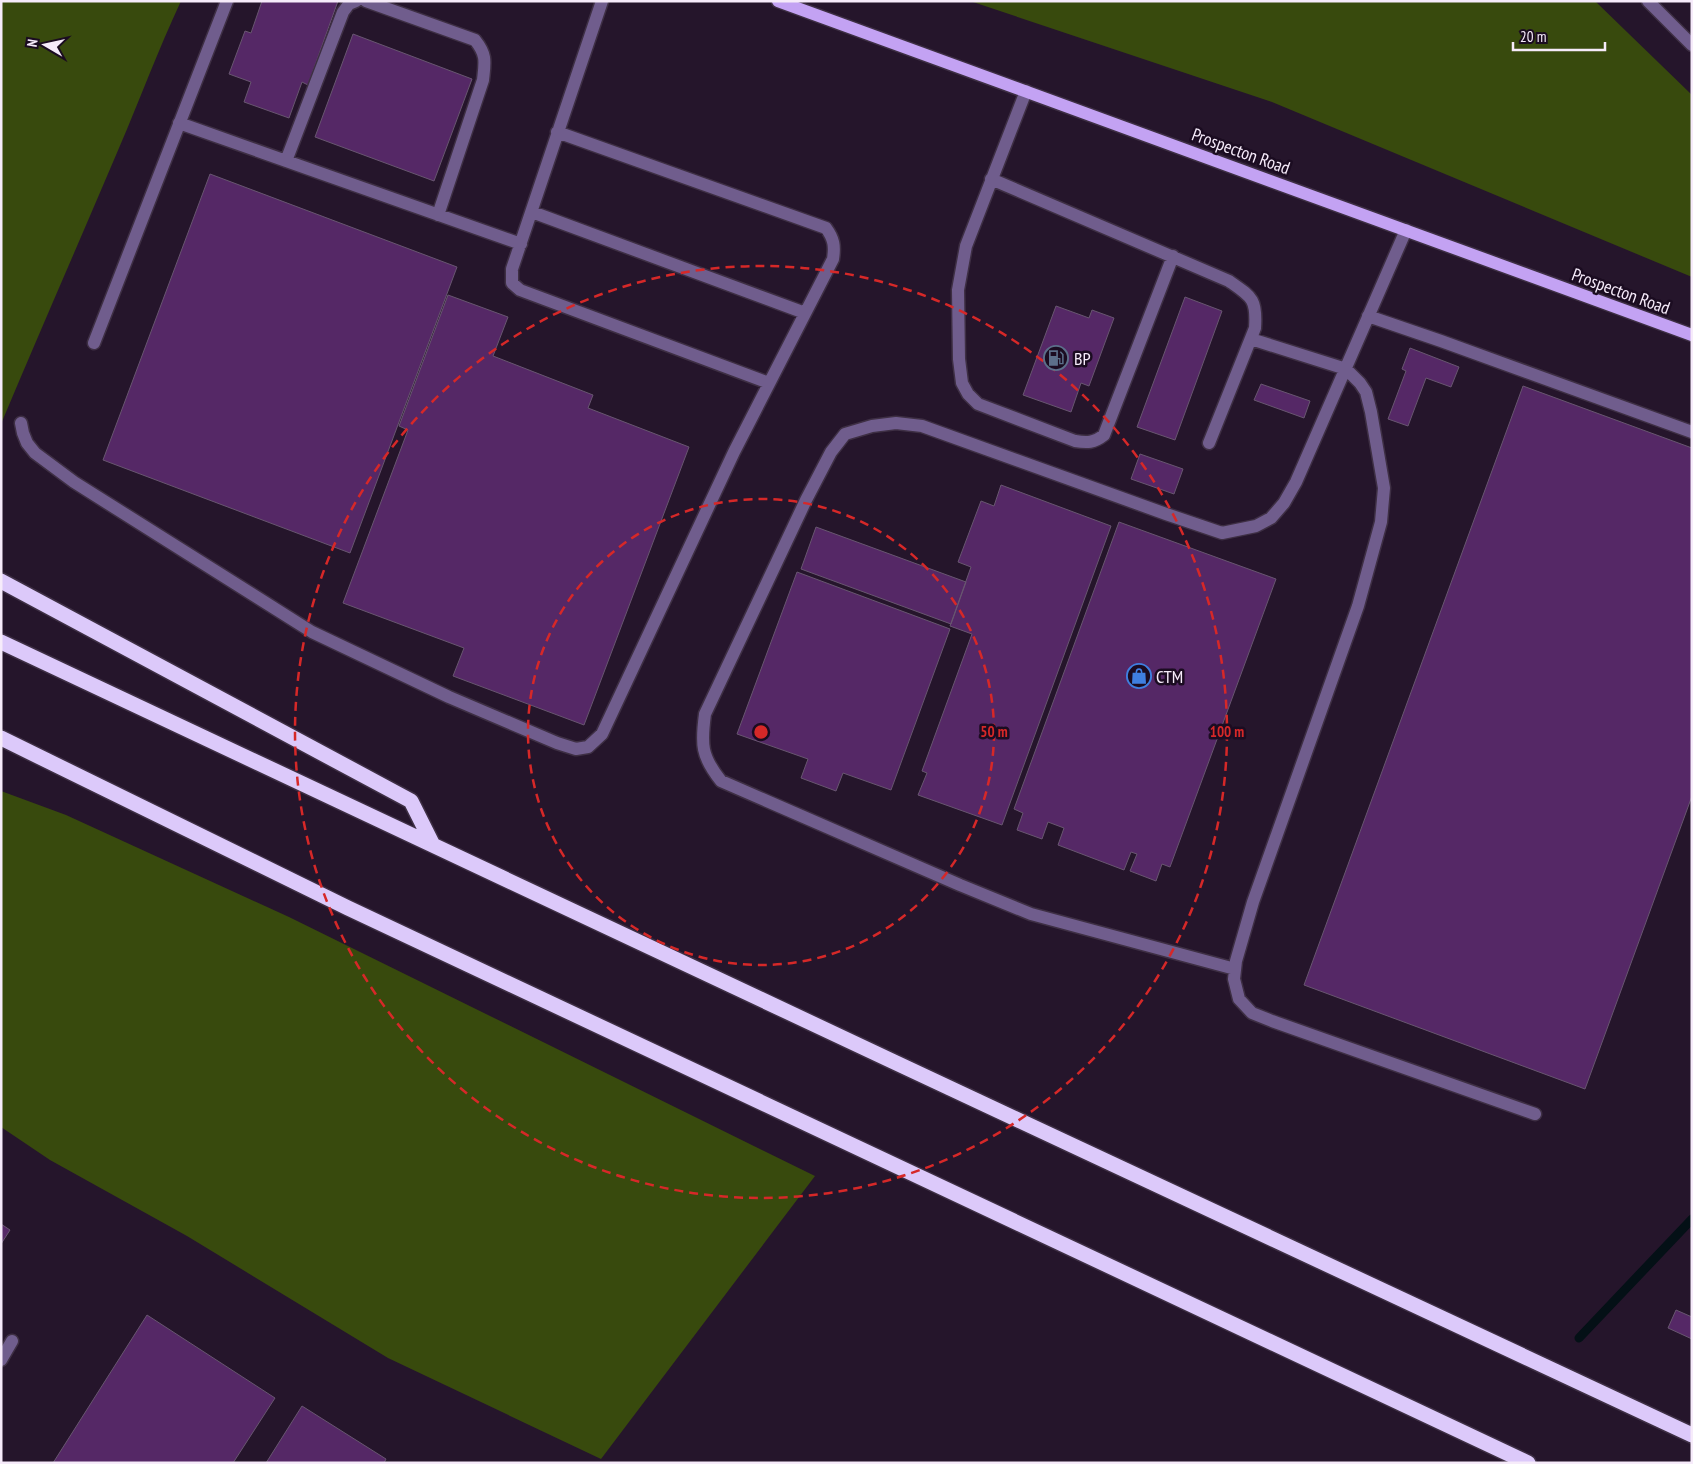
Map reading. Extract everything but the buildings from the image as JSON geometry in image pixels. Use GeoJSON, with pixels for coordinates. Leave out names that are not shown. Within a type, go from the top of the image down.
{"type":"FeatureCollection","features":[{"type":"Feature","properties":{"kind":"highway"},"geometry":{"type":"LineString","coordinates":[[1,581],[411,801],[433,845]]}},
{"type":"Feature","properties":{"kind":"highway"},"geometry":{"type":"LineString","coordinates":[[1,642],[1692,1435]]}},
{"type":"Feature","properties":{"kind":"highway"},"geometry":{"type":"LineString","coordinates":[[1,738],[348,908],[1528,1463]]}},
{"type":"Feature","properties":{"kind":"highway"},"geometry":{"type":"LineString","coordinates":[[1,746],[43,758]]}},
{"type":"Feature","properties":{"kind":"main road","name":"Prospecton Road"},"geometry":{"type":"LineString","coordinates":[[778,1],[1692,335]]}},
{"type":"Feature","properties":{"kind":"lane"},"geometry":{"type":"LineString","coordinates":[[94,343],[227,1]]}},
{"type":"Feature","properties":{"kind":"lane"},"geometry":{"type":"LineString","coordinates":[[286,161],[343,12],[349,4],[356,1]]}},
{"type":"Feature","properties":{"kind":"lane"},"geometry":{"type":"LineString","coordinates":[[366,1],[475,40],[483,50],[484,80],[438,215]]}},
{"type":"Feature","properties":{"kind":"lane"},"geometry":{"type":"LineString","coordinates":[[602,1],[557,132],[511,276],[514,286],[520,290],[769,383]]}},
{"type":"Feature","properties":{"kind":"lane"},"geometry":{"type":"LineString","coordinates":[[1648,1],[1692,45]]}},
{"type":"Feature","properties":{"kind":"lane"},"geometry":{"type":"LineString","coordinates":[[1026,91],[966,246],[958,290],[959,359],[962,383],[968,394],[978,404],[1075,441],[1088,443],[1097,440],[1104,435],[1172,256]]}},
{"type":"Feature","properties":{"kind":"lane"},"geometry":{"type":"LineString","coordinates":[[179,124],[521,244]]}},
{"type":"Feature","properties":{"kind":"lane"},"geometry":{"type":"LineString","coordinates":[[21,423],[25,438],[35,453],[74,482],[312,632],[449,697],[557,743],[576,749],[588,747],[602,734],[734,452],[833,259],[835,247],[833,237],[826,228],[557,132]]}},
{"type":"Feature","properties":{"kind":"lane"},"geometry":{"type":"LineString","coordinates":[[991,179],[1229,281],[1251,296],[1256,312],[1255,328],[1209,443]]}},
{"type":"Feature","properties":{"kind":"lane"},"geometry":{"type":"LineString","coordinates":[[532,212],[805,313]]}},
{"type":"Feature","properties":{"kind":"lane"},"geometry":{"type":"LineString","coordinates":[[1235,969],[1031,914],[721,781],[709,766],[704,750],[702,733],[705,714],[806,500],[831,452],[844,434],[872,426],[896,423],[922,426],[1222,533],[1256,526],[1271,518],[1284,503],[1296,482],[1406,230]]}},
{"type":"Feature","properties":{"kind":"lane"},"geometry":{"type":"LineString","coordinates":[[1368,316],[1692,432]]}},
{"type":"Feature","properties":{"kind":"lane"},"geometry":{"type":"LineString","coordinates":[[1251,339],[1346,369],[1360,383],[1366,392],[1371,412],[1384,488],[1381,522],[1358,606],[1253,902],[1236,961],[1234,979],[1239,999],[1252,1013],[1535,1114]]}},
{"type":"Feature","properties":{"kind":"lane"},"geometry":{"type":"LineString","coordinates":[[1,1360],[12,1341]]}},
{"type":"Feature","properties":{"kind":"green space"},"geometry":{"type":"Polygon","coordinates":[[[1,1],[181,1],[1,424],[1,1]]]}},
{"type":"Feature","properties":{"kind":"green space"},"geometry":{"type":"Polygon","coordinates":[[[970,1],[1595,1],[1692,95],[1692,277],[1272,102],[970,1]]]}},
{"type":"Feature","properties":{"kind":"green space"},"geometry":{"type":"Polygon","coordinates":[[[1,791],[66,815],[289,917],[815,1176],[601,1459],[388,1358],[187,1236],[50,1160],[1,1127],[1,791]]]}},
{"type":"Feature","properties":{"kind":"waterway"},"geometry":{"type":"LineString","coordinates":[[1579,1338],[1692,1219]]}},
{"type":"Feature","properties":{"kind":"place","name":"BP"},"geometry":{"type":"Point","coordinates":[1056,358]}},
{"type":"Feature","properties":{"kind":"place","name":"CTM"},"geometry":{"type":"Point","coordinates":[1139,676]}}]}
